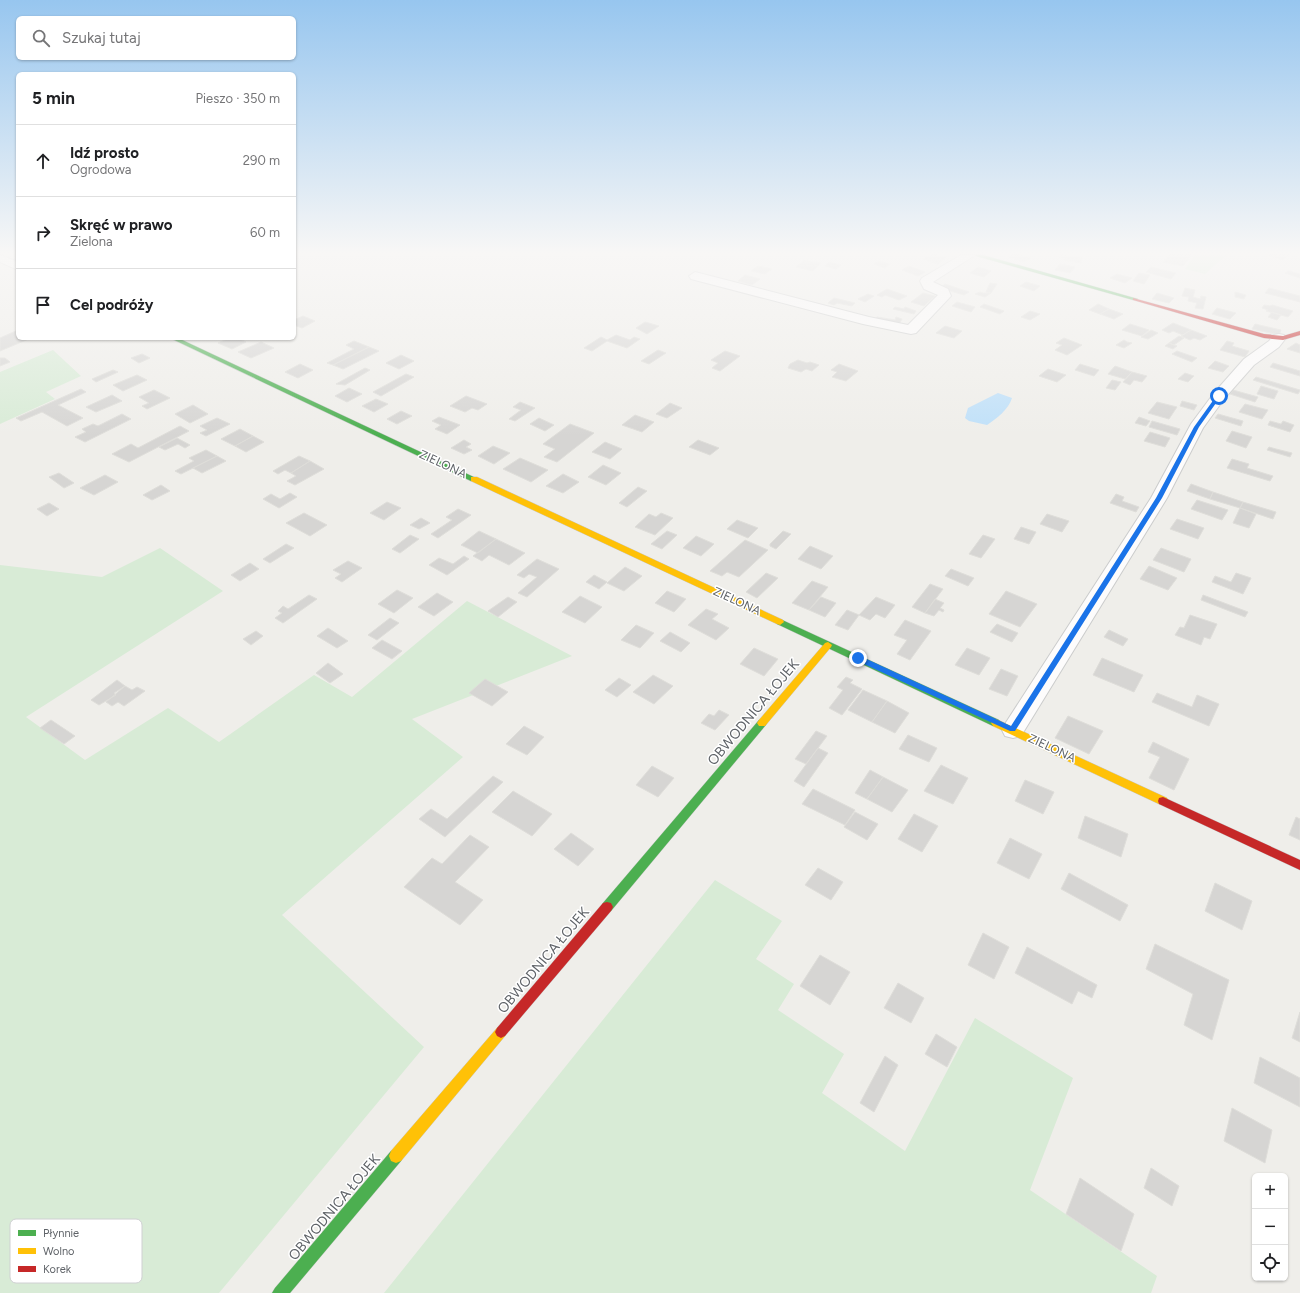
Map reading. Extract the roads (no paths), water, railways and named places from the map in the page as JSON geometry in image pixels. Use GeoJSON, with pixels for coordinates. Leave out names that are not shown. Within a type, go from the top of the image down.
{"type":"FeatureCollection","features":[{"type":"Feature","properties":{"kind":"street"},"geometry":{"type":"LineString","coordinates":[[846,315],[911,330],[926,315]]}},
{"type":"Feature","properties":{"kind":"street"},"geometry":{"type":"LineString","coordinates":[[1191,315],[1264,336],[1279,338],[1300,333]]}},
{"type":"Feature","properties":{"kind":"street"},"geometry":{"type":"LineString","coordinates":[[1013,730],[1159,498],[1196,427],[1219,396],[1245,367],[1256,356],[1274,344],[1279,338]]}},
{"type":"Feature","properties":{"kind":"street","name":"ZIELONA"},"geometry":{"type":"LineString","coordinates":[[177,340],[1300,865]]}},
{"type":"Feature","properties":{"kind":"street","name":"OBWODNICA ŁOJEK"},"geometry":{"type":"LineString","coordinates":[[280,1293],[828,644]]}},
{"type":"Feature","properties":{"kind":"water"},"geometry":{"type":"Polygon","coordinates":[[[998,393],[1012,398],[1005,410],[994,420],[987,425],[969,421],[965,418],[968,408],[998,393]]]}}]}
